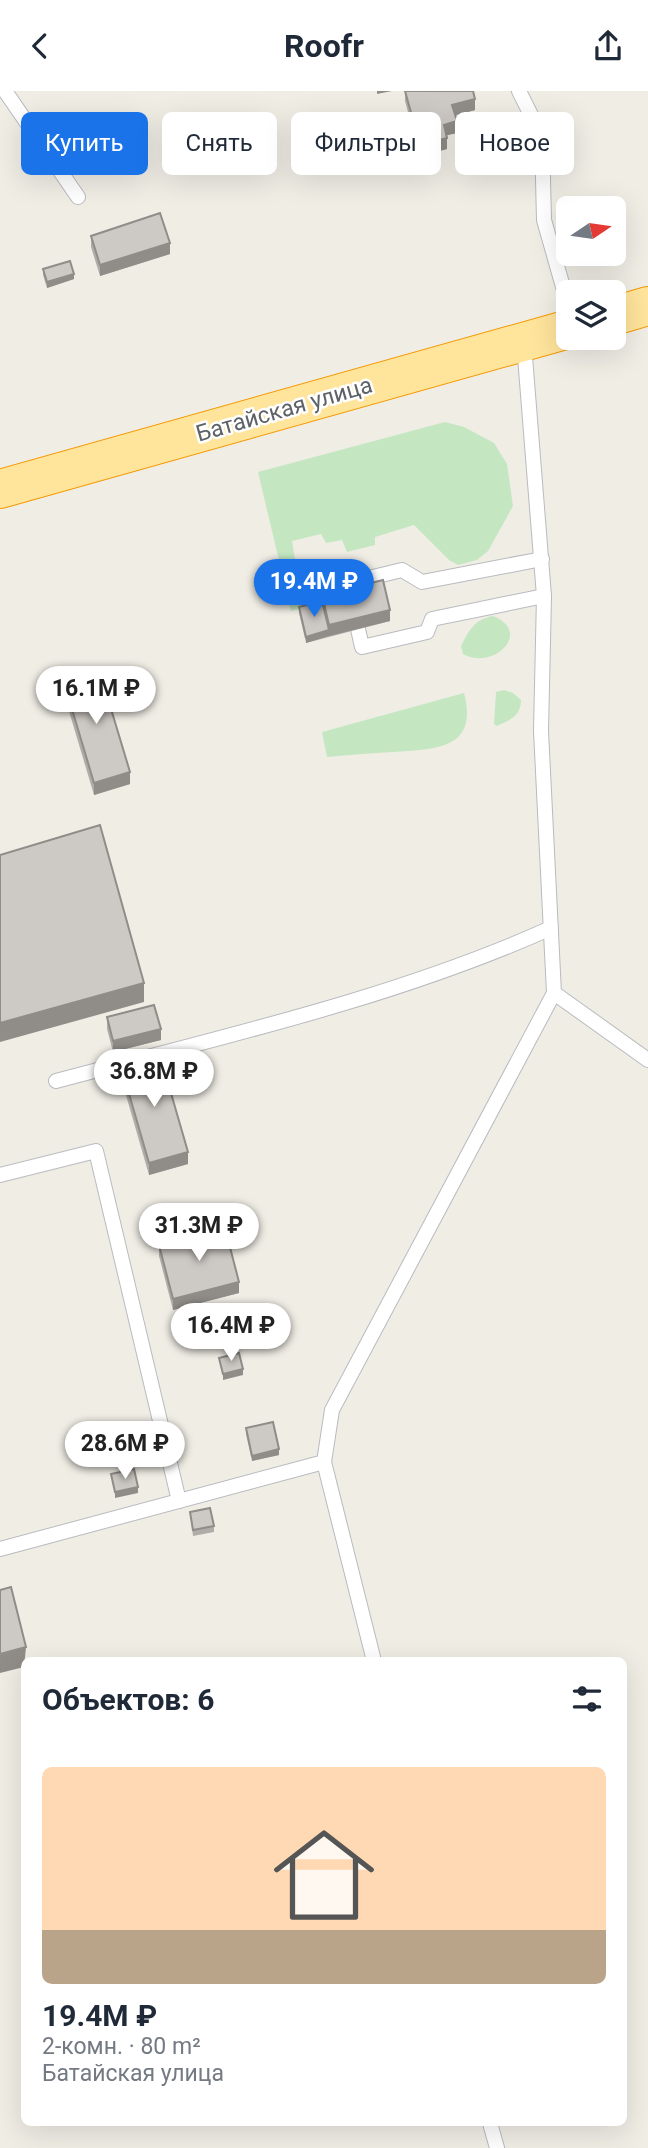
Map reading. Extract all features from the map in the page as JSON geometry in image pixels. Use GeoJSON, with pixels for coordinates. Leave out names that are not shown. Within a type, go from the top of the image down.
{"type":"FeatureCollection","features":[{"type":"Feature","properties":{"kind":"highway"},"geometry":{"type":"LineString","coordinates":[[626,312],[648,306]]}},
{"type":"Feature","properties":{"kind":"highway","name":"Батайская улица"},"geometry":{"type":"LineString","coordinates":[[0,489],[556,333]]}},
{"type":"Feature","properties":{"kind":"lane"},"geometry":{"type":"LineString","coordinates":[[5,91],[78,197]]}},
{"type":"Feature","properties":{"kind":"lane"},"geometry":{"type":"LineString","coordinates":[[519,91],[542,137],[544,220],[561,280]]}},
{"type":"Feature","properties":{"kind":"lane"},"geometry":{"type":"LineString","coordinates":[[373,1657],[324,1462],[332,1410],[554,993],[541,731],[544,596],[524,342]]}},
{"type":"Feature","properties":{"kind":"lane"},"geometry":{"type":"LineString","coordinates":[[351,599],[348,583],[402,570],[422,582],[542,559]]}},
{"type":"Feature","properties":{"kind":"lane"},"geometry":{"type":"LineString","coordinates":[[358,629],[362,647],[427,632],[432,619],[544,596]]}},
{"type":"Feature","properties":{"kind":"lane"},"geometry":{"type":"LineString","coordinates":[[56,1081],[398,987],[503,949],[551,927]]}},
{"type":"Feature","properties":{"kind":"lane"},"geometry":{"type":"LineString","coordinates":[[554,993],[648,1060]]}},
{"type":"Feature","properties":{"kind":"lane"},"geometry":{"type":"LineString","coordinates":[[0,1175],[96,1151],[179,1501]]}},
{"type":"Feature","properties":{"kind":"lane"},"geometry":{"type":"LineString","coordinates":[[0,1549],[324,1462]]}},
{"type":"Feature","properties":{"kind":"lane"},"geometry":{"type":"LineString","coordinates":[[492,2126],[497,2148]]}},
{"type":"Feature","properties":{"kind":"green space"},"geometry":{"type":"Polygon","coordinates":[[[445,422],[464,427],[494,443],[507,464],[513,506],[488,551],[477,560],[458,565],[449,560],[414,525],[375,537],[375,545],[347,552],[342,540],[326,543],[321,534],[292,541],[303,608],[291,611],[258,472],[445,422]]]}},
{"type":"Feature","properties":{"kind":"green space"},"geometry":{"type":"Polygon","coordinates":[[[493,616],[510,631],[505,647],[497,654],[486,657],[475,658],[463,654],[461,646],[470,630],[481,620],[493,616]]]}},
{"type":"Feature","properties":{"kind":"green space"},"geometry":{"type":"Polygon","coordinates":[[[504,690],[521,700],[521,705],[514,717],[497,726],[494,724],[496,692],[504,690]]]}},
{"type":"Feature","properties":{"kind":"green space"},"geometry":{"type":"Polygon","coordinates":[[[464,693],[467,712],[465,726],[459,736],[450,743],[424,750],[327,757],[322,732],[464,693]]]}},
{"type":"Feature","properties":{"kind":"building"},"geometry":{"type":"Polygon","coordinates":[[[405,91],[473,91],[475,99],[452,105],[455,122],[444,125],[447,138],[441,140],[441,112],[411,112],[405,91]]]}},
{"type":"Feature","properties":{"kind":"building"},"geometry":{"type":"Polygon","coordinates":[[[160,213],[170,243],[100,265],[91,236],[160,213]]]}},
{"type":"Feature","properties":{"kind":"building"},"geometry":{"type":"Polygon","coordinates":[[[70,261],[74,274],[47,282],[43,269],[70,261]]]}},
{"type":"Feature","properties":{"kind":"building"},"geometry":{"type":"Polygon","coordinates":[[[383,580],[390,610],[329,625],[322,595],[383,580]]]}},
{"type":"Feature","properties":{"kind":"building"},"geometry":{"type":"Polygon","coordinates":[[[322,601],[329,630],[306,637],[299,607],[322,601]]]}},
{"type":"Feature","properties":{"kind":"building"},"geometry":{"type":"Polygon","coordinates":[[[99,669],[130,772],[94,783],[63,679],[99,669]]]}},
{"type":"Feature","properties":{"kind":"building"},"geometry":{"type":"Polygon","coordinates":[[[100,825],[144,983],[0,1023],[0,855],[100,825]]]}},
{"type":"Feature","properties":{"kind":"building"},"geometry":{"type":"Polygon","coordinates":[[[154,1005],[161,1029],[113,1041],[107,1017],[154,1005]]]}},
{"type":"Feature","properties":{"kind":"building"},"geometry":{"type":"Polygon","coordinates":[[[160,1055],[188,1152],[149,1163],[121,1066],[160,1055]]]}},
{"type":"Feature","properties":{"kind":"building"},"geometry":{"type":"Polygon","coordinates":[[[225,1228],[239,1282],[173,1299],[159,1245],[225,1228]]]}},
{"type":"Feature","properties":{"kind":"building"},"geometry":{"type":"Polygon","coordinates":[[[239,1353],[243,1369],[223,1374],[219,1358],[239,1353]]]}},
{"type":"Feature","properties":{"kind":"building"},"geometry":{"type":"Polygon","coordinates":[[[273,1422],[279,1449],[252,1456],[246,1428],[273,1422]]]}},
{"type":"Feature","properties":{"kind":"building"},"geometry":{"type":"Polygon","coordinates":[[[134,1469],[138,1487],[115,1492],[111,1474],[134,1469]]]}},
{"type":"Feature","properties":{"kind":"building"},"geometry":{"type":"Polygon","coordinates":[[[210,1508],[214,1526],[193,1530],[190,1512],[210,1508]]]}},
{"type":"Feature","properties":{"kind":"building"},"geometry":{"type":"Polygon","coordinates":[[[11,1587],[26,1647],[0,1654],[0,1590],[11,1587]]]}}]}
